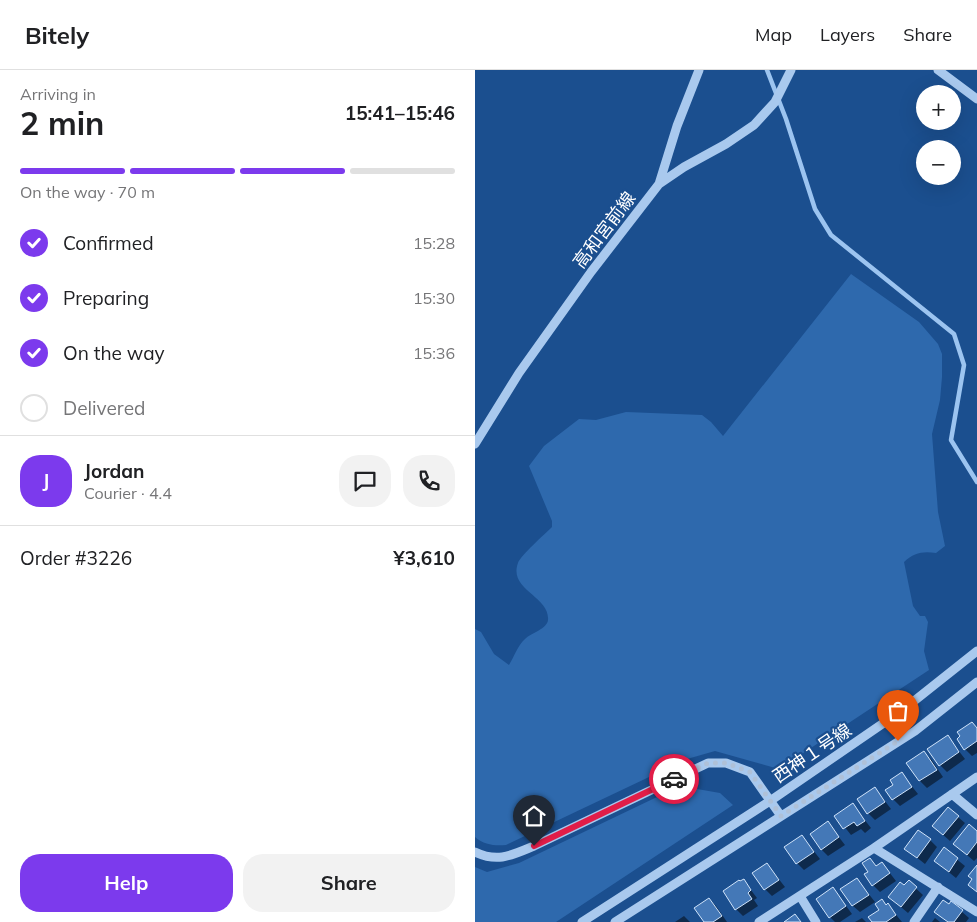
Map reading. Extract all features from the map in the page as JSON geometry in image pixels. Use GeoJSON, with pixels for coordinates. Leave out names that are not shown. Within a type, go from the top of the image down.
{"type":"FeatureCollection","features":[{"type":"Feature","properties":{"kind":"street"},"geometry":{"type":"LineString","coordinates":[[659,184],[677,126],[699,70]]}},
{"type":"Feature","properties":{"kind":"street","name":"高和宮前線"},"geometry":{"type":"LineString","coordinates":[[475,444],[519,372],[591,272],[659,184],[754,125],[775,102],[791,70]]}},
{"type":"Feature","properties":{"kind":"street"},"geometry":{"type":"LineString","coordinates":[[939,70],[977,99]]}},
{"type":"Feature","properties":{"kind":"street","name":"西神１号線"},"geometry":{"type":"LineString","coordinates":[[582,922],[770,801],[904,709],[977,651]]}},
{"type":"Feature","properties":{"kind":"street","name":"西神１号線"},"geometry":{"type":"LineString","coordinates":[[615,922],[915,731],[977,682]]}},
{"type":"Feature","properties":{"kind":"street"},"geometry":{"type":"LineString","coordinates":[[475,852],[487,858],[509,856],[534,846],[708,763],[726,763],[750,772],[781,816]]}},
{"type":"Feature","properties":{"kind":"street"},"geometry":{"type":"LineString","coordinates":[[759,922],[873,848],[977,776]]}},
{"type":"Feature","properties":{"kind":"street"},"geometry":{"type":"LineString","coordinates":[[952,794],[977,815]]}},
{"type":"Feature","properties":{"kind":"street"},"geometry":{"type":"LineString","coordinates":[[873,848],[977,912]]}},
{"type":"Feature","properties":{"kind":"street"},"geometry":{"type":"LineString","coordinates":[[914,922],[938,887]]}},
{"type":"Feature","properties":{"kind":"street"},"geometry":{"type":"LineString","coordinates":[[800,896],[816,922]]}},
{"type":"Feature","properties":{"kind":"shaded area"},"geometry":{"type":"Polygon","coordinates":[[[851,274],[919,322],[938,344],[942,354],[940,400],[932,434],[938,512],[945,546],[936,553],[918,553],[904,562],[913,606],[920,616],[925,616],[928,622],[924,651],[929,670],[779,769],[715,751],[687,759],[506,845],[490,844],[478,840],[475,837],[475,629],[481,632],[494,654],[509,665],[523,642],[545,626],[548,620],[547,612],[543,605],[524,587],[516,572],[520,559],[552,527],[552,521],[529,466],[544,446],[579,419],[596,420],[626,412],[702,415],[723,436],[851,274]]]}},
{"type":"Feature","properties":{"kind":"shaded area"},"geometry":{"type":"Polygon","coordinates":[[[680,786],[720,793],[733,805],[556,922],[475,922],[475,867],[487,872],[519,863],[680,786]]]}},
{"type":"Feature","properties":{"kind":"building"},"geometry":{"type":"Polygon","coordinates":[[[972,722],[977,728],[977,741],[964,750],[957,739],[960,736],[957,732],[972,722]]]}},
{"type":"Feature","properties":{"kind":"building"},"geometry":{"type":"Polygon","coordinates":[[[948,735],[959,752],[939,766],[927,749],[948,735]]]}},
{"type":"Feature","properties":{"kind":"building"},"geometry":{"type":"Polygon","coordinates":[[[924,751],[937,770],[919,781],[906,763],[924,751]]]}},
{"type":"Feature","properties":{"kind":"building"},"geometry":{"type":"Polygon","coordinates":[[[902,772],[912,787],[892,800],[885,790],[893,785],[890,780],[902,772]]]}},
{"type":"Feature","properties":{"kind":"building"},"geometry":{"type":"Polygon","coordinates":[[[875,787],[885,802],[867,814],[857,799],[875,787]]]}},
{"type":"Feature","properties":{"kind":"building"},"geometry":{"type":"Polygon","coordinates":[[[853,803],[865,821],[857,826],[854,822],[843,829],[834,816],[853,803]]]}},
{"type":"Feature","properties":{"kind":"building"},"geometry":{"type":"Polygon","coordinates":[[[948,807],[959,816],[943,835],[932,826],[948,807]]]}},
{"type":"Feature","properties":{"kind":"building"},"geometry":{"type":"Polygon","coordinates":[[[828,821],[839,837],[821,850],[810,834],[828,821]]]}},
{"type":"Feature","properties":{"kind":"building"},"geometry":{"type":"Polygon","coordinates":[[[969,824],[977,831],[977,842],[967,855],[953,844],[969,824]]]}},
{"type":"Feature","properties":{"kind":"building"},"geometry":{"type":"Polygon","coordinates":[[[918,830],[931,839],[917,858],[904,849],[918,830]]]}},
{"type":"Feature","properties":{"kind":"building"},"geometry":{"type":"Polygon","coordinates":[[[802,835],[814,852],[796,864],[784,847],[802,835]]]}},
{"type":"Feature","properties":{"kind":"building"},"geometry":{"type":"Polygon","coordinates":[[[944,847],[958,858],[949,872],[934,861],[944,847]]]}},
{"type":"Feature","properties":{"kind":"building"},"geometry":{"type":"Polygon","coordinates":[[[870,858],[876,866],[882,862],[890,873],[872,886],[864,874],[868,872],[862,863],[870,858]]]}},
{"type":"Feature","properties":{"kind":"building"},"geometry":{"type":"Polygon","coordinates":[[[767,863],[779,880],[764,890],[752,873],[767,863]]]}},
{"type":"Feature","properties":{"kind":"building"},"geometry":{"type":"Polygon","coordinates":[[[977,865],[977,892],[968,885],[972,879],[968,876],[977,865]]]}},
{"type":"Feature","properties":{"kind":"building"},"geometry":{"type":"Polygon","coordinates":[[[857,878],[869,895],[852,906],[840,889],[857,878]]]}},
{"type":"Feature","properties":{"kind":"building"},"geometry":{"type":"Polygon","coordinates":[[[744,879],[751,890],[748,893],[752,899],[735,910],[723,891],[739,880],[744,879]]]}},
{"type":"Feature","properties":{"kind":"building"},"geometry":{"type":"Polygon","coordinates":[[[909,880],[917,887],[901,907],[888,897],[900,882],[904,885],[909,880]]]}},
{"type":"Feature","properties":{"kind":"building"},"geometry":{"type":"Polygon","coordinates":[[[833,887],[846,906],[829,918],[816,899],[833,887]]]}},
{"type":"Feature","properties":{"kind":"building"},"geometry":{"type":"Polygon","coordinates":[[[709,898],[722,916],[713,922],[704,922],[694,908],[709,898]]]}},
{"type":"Feature","properties":{"kind":"building"},"geometry":{"type":"Polygon","coordinates":[[[882,899],[886,905],[888,903],[896,915],[886,922],[872,922],[868,917],[879,910],[875,904],[882,899]]]}},
{"type":"Feature","properties":{"kind":"building"},"geometry":{"type":"Polygon","coordinates":[[[943,900],[949,904],[951,901],[963,910],[954,922],[948,922],[934,912],[943,900]]]}},
{"type":"Feature","properties":{"kind":"building"},"geometry":{"type":"Polygon","coordinates":[[[795,914],[801,922],[784,922],[795,914]]]}},
{"type":"Feature","properties":{"kind":"waterway"},"geometry":{"type":"LineString","coordinates":[[767,70],[786,119],[815,209],[831,235],[954,334],[964,365],[951,440],[977,482]]}},
{"type":"Feature","properties":{"kind":"way so far"},"geometry":{"type":"LineString","coordinates":[[674,779],[708,763],[726,763],[750,772],[781,816],[898,741]]}},
{"type":"Feature","properties":{"kind":"route"},"geometry":{"type":"LineString","coordinates":[[534,846],[674,779]]}}]}
